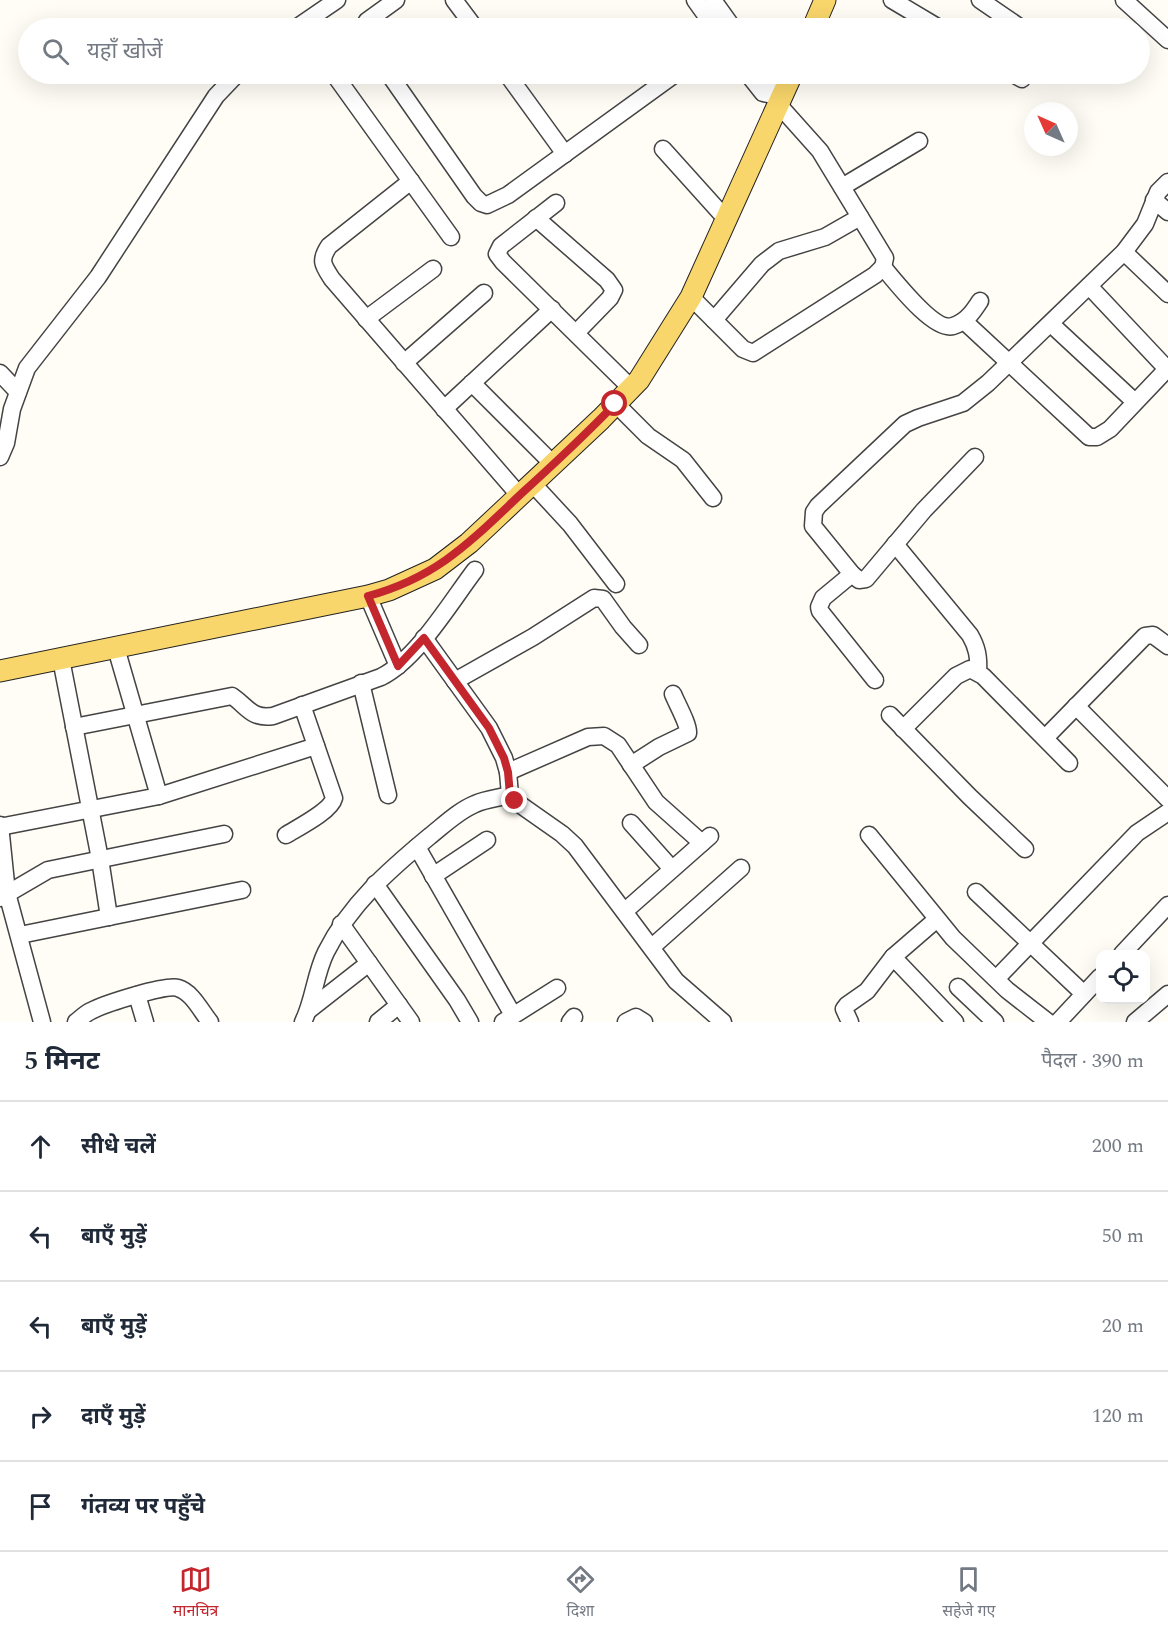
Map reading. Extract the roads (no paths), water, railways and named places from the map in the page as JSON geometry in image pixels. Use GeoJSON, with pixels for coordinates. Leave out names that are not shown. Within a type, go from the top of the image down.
{"type":"FeatureCollection","features":[{"type":"Feature","properties":{"kind":"main road"},"geometry":{"type":"LineString","coordinates":[[0,671],[368,596],[389,590],[435,569],[470,543],[639,381],[691,297],[776,99],[786,84]]}},
{"type":"Feature","properties":{"kind":"street"},"geometry":{"type":"LineString","coordinates":[[313,18],[337,0]]}},
{"type":"Feature","properties":{"kind":"street"},"geometry":{"type":"LineString","coordinates":[[371,18],[396,0]]}},
{"type":"Feature","properties":{"kind":"street"},"geometry":{"type":"LineString","coordinates":[[454,0],[468,18]]}},
{"type":"Feature","properties":{"kind":"street"},"geometry":{"type":"LineString","coordinates":[[695,0],[708,18]]}},
{"type":"Feature","properties":{"kind":"street"},"geometry":{"type":"LineString","coordinates":[[713,0],[726,18]]}},
{"type":"Feature","properties":{"kind":"street"},"geometry":{"type":"LineString","coordinates":[[892,0],[922,18]]}},
{"type":"Feature","properties":{"kind":"street"},"geometry":{"type":"LineString","coordinates":[[980,0],[1006,18]]}},
{"type":"Feature","properties":{"kind":"street"},"geometry":{"type":"LineString","coordinates":[[1124,0],[1144,18]]}},
{"type":"Feature","properties":{"kind":"street"},"geometry":{"type":"LineString","coordinates":[[1150,24],[1168,40]]}},
{"type":"Feature","properties":{"kind":"street"},"geometry":{"type":"LineString","coordinates":[[0,457],[27,368],[98,277],[216,96],[227,84]]}},
{"type":"Feature","properties":{"kind":"street"},"geometry":{"type":"LineString","coordinates":[[341,84],[451,237]]}},
{"type":"Feature","properties":{"kind":"street"},"geometry":{"type":"LineString","coordinates":[[396,84],[474,196],[487,205],[493,204],[661,84]]}},
{"type":"Feature","properties":{"kind":"street"},"geometry":{"type":"LineString","coordinates":[[514,84],[565,154]]}},
{"type":"Feature","properties":{"kind":"street"},"geometry":{"type":"LineString","coordinates":[[691,297],[743,349],[753,353],[875,276],[883,267],[885,258],[820,151],[776,99],[763,93],[756,84]]}},
{"type":"Feature","properties":{"kind":"street"},"geometry":{"type":"LineString","coordinates":[[772,84],[776,99]]}},
{"type":"Feature","properties":{"kind":"street"},"geometry":{"type":"LineString","coordinates":[[842,188],[919,141]]}},
{"type":"Feature","properties":{"kind":"street"},"geometry":{"type":"LineString","coordinates":[[663,149],[726,219]]}},
{"type":"Feature","properties":{"kind":"street"},"geometry":{"type":"LineString","coordinates":[[411,181],[329,246],[322,255],[323,265],[332,279],[444,409],[526,490],[570,524],[616,584]]}},
{"type":"Feature","properties":{"kind":"street"},"geometry":{"type":"LineString","coordinates":[[975,457],[924,510],[866,579],[859,579],[852,574],[813,526],[813,516],[818,506],[905,424],[918,417],[963,403],[988,383],[1051,324],[1124,252],[1145,224],[1154,200],[1168,182]]}},
{"type":"Feature","properties":{"kind":"street"},"geometry":{"type":"LineString","coordinates":[[1154,200],[1168,212]]}},
{"type":"Feature","properties":{"kind":"street"},"geometry":{"type":"LineString","coordinates":[[556,203],[501,246],[497,254],[631,388]]}},
{"type":"Feature","properties":{"kind":"street"},"geometry":{"type":"LineString","coordinates":[[714,320],[762,264],[779,251],[825,237],[860,217]]}},
{"type":"Feature","properties":{"kind":"street"},"geometry":{"type":"LineString","coordinates":[[536,218],[607,280],[614,290],[610,298],[576,333]]}},
{"type":"Feature","properties":{"kind":"street"},"geometry":{"type":"LineString","coordinates":[[1124,252],[1168,294]]}},
{"type":"Feature","properties":{"kind":"street"},"geometry":{"type":"LineString","coordinates":[[883,267],[904,291],[939,324],[952,327],[964,321],[980,301]]}},
{"type":"Feature","properties":{"kind":"street"},"geometry":{"type":"LineString","coordinates":[[366,319],[433,269]]}},
{"type":"Feature","properties":{"kind":"street"},"geometry":{"type":"LineString","coordinates":[[964,321],[1011,362],[1089,437],[1098,437],[1168,369],[1089,286]]}},
{"type":"Feature","properties":{"kind":"street"},"geometry":{"type":"LineString","coordinates":[[404,363],[484,293]]}},
{"type":"Feature","properties":{"kind":"street"},"geometry":{"type":"LineString","coordinates":[[444,409],[552,309]]}},
{"type":"Feature","properties":{"kind":"street"},"geometry":{"type":"LineString","coordinates":[[1051,324],[1136,402]]}},
{"type":"Feature","properties":{"kind":"street"},"geometry":{"type":"LineString","coordinates":[[0,373],[18,392]]}},
{"type":"Feature","properties":{"kind":"street"},"geometry":{"type":"LineString","coordinates":[[472,383],[553,464]]}},
{"type":"Feature","properties":{"kind":"street"},"geometry":{"type":"LineString","coordinates":[[615,404],[648,436],[683,460],[713,498]]}},
{"type":"Feature","properties":{"kind":"street"},"geometry":{"type":"LineString","coordinates":[[895,544],[970,635],[976,645],[979,659],[978,672]]}},
{"type":"Feature","properties":{"kind":"street"},"geometry":{"type":"LineString","coordinates":[[74,728],[224,696],[232,696],[261,718],[273,716],[381,677],[398,666],[424,638],[475,570]]}},
{"type":"Feature","properties":{"kind":"street"},"geometry":{"type":"LineString","coordinates":[[852,574],[823,598],[819,607],[875,680]]}},
{"type":"Feature","properties":{"kind":"street"},"geometry":{"type":"LineString","coordinates":[[368,596],[398,666]]}},
{"type":"Feature","properties":{"kind":"street"},"geometry":{"type":"LineString","coordinates":[[455,681],[533,637],[594,598],[603,599],[639,645]]}},
{"type":"Feature","properties":{"kind":"street"},"geometry":{"type":"LineString","coordinates":[[1045,738],[1145,636],[1153,635],[1168,646]]}},
{"type":"Feature","properties":{"kind":"street"},"geometry":{"type":"LineString","coordinates":[[424,638],[489,728],[506,765],[510,795],[575,846],[676,981],[723,1022]]}},
{"type":"Feature","properties":{"kind":"street"},"geometry":{"type":"LineString","coordinates":[[116,648],[159,796]]}},
{"type":"Feature","properties":{"kind":"street"},"geometry":{"type":"LineString","coordinates":[[61,659],[110,917]]}},
{"type":"Feature","properties":{"kind":"street"},"geometry":{"type":"LineString","coordinates":[[903,729],[956,676],[970,669],[978,672],[1069,764]]}},
{"type":"Feature","properties":{"kind":"street"},"geometry":{"type":"LineString","coordinates":[[361,683],[388,795]]}},
{"type":"Feature","properties":{"kind":"street"},"geometry":{"type":"LineString","coordinates":[[631,765],[659,747],[688,733],[688,726],[673,694]]}},
{"type":"Feature","properties":{"kind":"street"},"geometry":{"type":"LineString","coordinates":[[286,835],[333,804],[334,798],[302,705]]}},
{"type":"Feature","properties":{"kind":"street"},"geometry":{"type":"LineString","coordinates":[[1076,706],[1168,799]]}},
{"type":"Feature","properties":{"kind":"street"},"geometry":{"type":"LineString","coordinates":[[890,715],[970,797],[1025,849]]}},
{"type":"Feature","properties":{"kind":"street"},"geometry":{"type":"LineString","coordinates":[[506,765],[588,737],[610,738],[618,745],[656,802],[706,839],[625,911]]}},
{"type":"Feature","properties":{"kind":"street"},"geometry":{"type":"LineString","coordinates":[[42,1022],[20,935],[3,895],[0,826],[159,796],[316,746]]}},
{"type":"Feature","properties":{"kind":"street"},"geometry":{"type":"LineString","coordinates":[[306,1016],[319,968],[341,924],[375,884],[459,813],[475,804],[510,795]]}},
{"type":"Feature","properties":{"kind":"street"},"geometry":{"type":"LineString","coordinates":[[996,979],[1147,826],[1168,812]]}},
{"type":"Feature","properties":{"kind":"street"},"geometry":{"type":"LineString","coordinates":[[631,823],[672,869]]}},
{"type":"Feature","properties":{"kind":"street"},"geometry":{"type":"LineString","coordinates":[[3,895],[48,870],[224,834]]}},
{"type":"Feature","properties":{"kind":"street"},"geometry":{"type":"LineString","coordinates":[[869,835],[953,938],[996,979],[1048,1022]]}},
{"type":"Feature","properties":{"kind":"street"},"geometry":{"type":"LineString","coordinates":[[433,876],[488,840]]}},
{"type":"Feature","properties":{"kind":"street"},"geometry":{"type":"LineString","coordinates":[[417,847],[508,1019],[557,988]]}},
{"type":"Feature","properties":{"kind":"street"},"geometry":{"type":"LineString","coordinates":[[652,947],[741,868]]}},
{"type":"Feature","properties":{"kind":"street"},"geometry":{"type":"LineString","coordinates":[[375,884],[470,1022]]}},
{"type":"Feature","properties":{"kind":"street"},"geometry":{"type":"LineString","coordinates":[[20,935],[242,890]]}},
{"type":"Feature","properties":{"kind":"street"},"geometry":{"type":"LineString","coordinates":[[976,892],[1084,994]]}},
{"type":"Feature","properties":{"kind":"street"},"geometry":{"type":"LineString","coordinates":[[1126,950],[1168,905]]}},
{"type":"Feature","properties":{"kind":"street"},"geometry":{"type":"LineString","coordinates":[[850,1022],[844,1009],[867,991],[893,957],[938,919]]}},
{"type":"Feature","properties":{"kind":"street"},"geometry":{"type":"LineString","coordinates":[[341,924],[411,1022]]}},
{"type":"Feature","properties":{"kind":"street"},"geometry":{"type":"LineString","coordinates":[[893,957],[955,1022]]}},
{"type":"Feature","properties":{"kind":"street"},"geometry":{"type":"LineString","coordinates":[[306,1016],[369,963]]}},
{"type":"Feature","properties":{"kind":"street"},"geometry":{"type":"LineString","coordinates":[[1058,1022],[1096,982]]}},
{"type":"Feature","properties":{"kind":"street"},"geometry":{"type":"LineString","coordinates":[[76,1022],[91,1011],[137,995],[170,987],[178,988],[188,994],[210,1022]]}},
{"type":"Feature","properties":{"kind":"street"},"geometry":{"type":"LineString","coordinates":[[958,987],[995,1022]]}},
{"type":"Feature","properties":{"kind":"street"},"geometry":{"type":"LineString","coordinates":[[1135,1022],[1168,994]]}},
{"type":"Feature","properties":{"kind":"street"},"geometry":{"type":"LineString","coordinates":[[137,995],[145,1022]]}},
{"type":"Feature","properties":{"kind":"street"},"geometry":{"type":"LineString","coordinates":[[378,1022],[399,1005]]}},
{"type":"Feature","properties":{"kind":"street"},"geometry":{"type":"LineString","coordinates":[[626,1022],[636,1017],[644,1022]]}}]}
